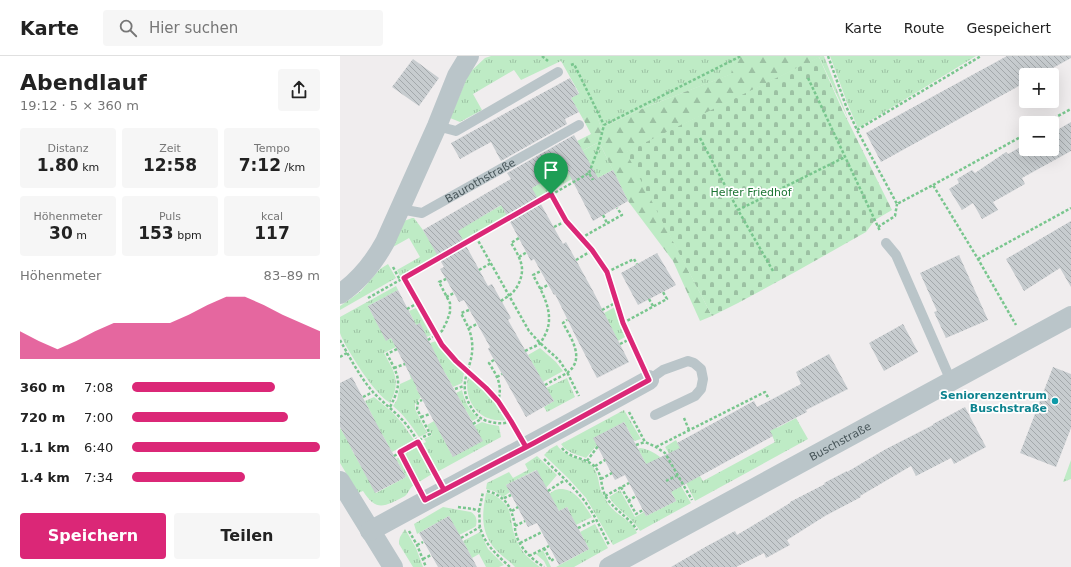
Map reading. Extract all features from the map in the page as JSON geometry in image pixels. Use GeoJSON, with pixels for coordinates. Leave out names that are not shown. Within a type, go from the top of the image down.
{"type":"FeatureCollection","features":[{"type":"Feature","properties":{"kind":"street"},"geometry":{"type":"LineString","coordinates":[[340,294],[363,274],[376,258],[385,242],[437,126],[457,76],[469,56]]}},
{"type":"Feature","properties":{"kind":"street","name":"Buschstraße"},"geometry":{"type":"LineString","coordinates":[[614,565],[1071,316]]}},
{"type":"Feature","properties":{"kind":"street"},"geometry":{"type":"LineString","coordinates":[[370,531],[649,380]]}},
{"type":"Feature","properties":{"kind":"street"},"geometry":{"type":"LineString","coordinates":[[340,481],[393,567]]}},
{"type":"Feature","properties":{"kind":"lane"},"geometry":{"type":"LineString","coordinates":[[437,126],[456,131],[558,72]]}},
{"type":"Feature","properties":{"kind":"lane","name":"Baurothstraße"},"geometry":{"type":"LineString","coordinates":[[400,209],[422,213],[579,125]]}},
{"type":"Feature","properties":{"kind":"lane"},"geometry":{"type":"LineString","coordinates":[[886,243],[896,255],[951,381]]}},
{"type":"Feature","properties":{"kind":"lane"},"geometry":{"type":"LineString","coordinates":[[649,380],[663,370],[688,361],[694,363],[701,369],[703,379],[701,389],[695,396],[655,415]]}},
{"type":"Feature","properties":{"kind":"path"},"geometry":{"type":"LineString","coordinates":[[367,299],[589,173],[598,149],[604,125],[574,64],[558,72],[542,56]]}},
{"type":"Feature","properties":{"kind":"path"},"geometry":{"type":"LineString","coordinates":[[604,125],[741,56]]}},
{"type":"Feature","properties":{"kind":"path"},"geometry":{"type":"LineString","coordinates":[[828,56],[846,106],[857,130],[897,204],[894,216],[878,227]]}},
{"type":"Feature","properties":{"kind":"path"},"geometry":{"type":"LineString","coordinates":[[857,130],[981,56]]}},
{"type":"Feature","properties":{"kind":"path"},"geometry":{"type":"LineString","coordinates":[[808,78],[886,243]]}},
{"type":"Feature","properties":{"kind":"path"},"geometry":{"type":"LineString","coordinates":[[1058,116],[1071,109]]}},
{"type":"Feature","properties":{"kind":"path"},"geometry":{"type":"LineString","coordinates":[[700,138],[738,210],[773,271]]}},
{"type":"Feature","properties":{"kind":"path"},"geometry":{"type":"LineString","coordinates":[[897,204],[1019,138]]}},
{"type":"Feature","properties":{"kind":"path"},"geometry":{"type":"LineString","coordinates":[[738,210],[845,157]]}},
{"type":"Feature","properties":{"kind":"path"},"geometry":{"type":"LineString","coordinates":[[589,173],[594,180]]}},
{"type":"Feature","properties":{"kind":"path"},"geometry":{"type":"LineString","coordinates":[[933,185],[1025,341]]}},
{"type":"Feature","properties":{"kind":"path"},"geometry":{"type":"LineString","coordinates":[[551,194],[566,221],[592,250],[607,272],[623,323],[649,380]]}},
{"type":"Feature","properties":{"kind":"path"},"geometry":{"type":"LineString","coordinates":[[581,238],[622,215],[617,208]]}},
{"type":"Feature","properties":{"kind":"path"},"geometry":{"type":"LineString","coordinates":[[978,259],[1071,208]]}},
{"type":"Feature","properties":{"kind":"path"},"geometry":{"type":"LineString","coordinates":[[603,215],[607,223]]}},
{"type":"Feature","properties":{"kind":"path"},"geometry":{"type":"LineString","coordinates":[[554,227],[566,221]]}},
{"type":"Feature","properties":{"kind":"path"},"geometry":{"type":"LineString","coordinates":[[476,237],[529,331],[559,360],[567,372],[588,413]]}},
{"type":"Feature","properties":{"kind":"path"},"geometry":{"type":"LineString","coordinates":[[501,300],[514,291],[519,284],[522,267],[519,257],[511,243],[519,238]]}},
{"type":"Feature","properties":{"kind":"path"},"geometry":{"type":"LineString","coordinates":[[576,260],[592,250]]}},
{"type":"Feature","properties":{"kind":"path"},"geometry":{"type":"LineString","coordinates":[[519,257],[527,252]]}},
{"type":"Feature","properties":{"kind":"path"},"geometry":{"type":"LineString","coordinates":[[607,272],[634,258],[637,264]]}},
{"type":"Feature","properties":{"kind":"path"},"geometry":{"type":"LineString","coordinates":[[479,270],[491,263]]}},
{"type":"Feature","properties":{"kind":"path"},"geometry":{"type":"LineString","coordinates":[[525,351],[540,343],[548,329],[548,307],[533,275],[541,271]]}},
{"type":"Feature","properties":{"kind":"path"},"geometry":{"type":"LineString","coordinates":[[404,278],[442,345],[456,361],[498,401],[511,421],[530,445],[576,490],[584,500],[596,520],[614,565]]}},
{"type":"Feature","properties":{"kind":"path"},"geometry":{"type":"LineString","coordinates":[[428,340],[442,331],[450,312],[450,303],[438,282],[446,279]]}},
{"type":"Feature","properties":{"kind":"path"},"geometry":{"type":"LineString","coordinates":[[540,289],[548,285]]}},
{"type":"Feature","properties":{"kind":"path"},"geometry":{"type":"LineString","coordinates":[[623,323],[667,299],[663,292]]}},
{"type":"Feature","properties":{"kind":"path"},"geometry":{"type":"LineString","coordinates":[[446,296],[454,293]]}},
{"type":"Feature","properties":{"kind":"path"},"geometry":{"type":"LineString","coordinates":[[649,300],[653,306]]}},
{"type":"Feature","properties":{"kind":"path"},"geometry":{"type":"LineString","coordinates":[[602,310],[617,302]]}},
{"type":"Feature","properties":{"kind":"path"},"geometry":{"type":"LineString","coordinates":[[408,309],[418,303]]}},
{"type":"Feature","properties":{"kind":"path"},"geometry":{"type":"LineString","coordinates":[[469,310],[461,313],[469,328],[472,343],[470,364],[464,386],[469,403],[473,411],[481,419],[498,423],[506,423],[511,421]]}},
{"type":"Feature","properties":{"kind":"path"},"geometry":{"type":"LineString","coordinates":[[545,385],[567,372],[576,362],[574,345],[563,323],[567,320]]}},
{"type":"Feature","properties":{"kind":"path"},"geometry":{"type":"LineString","coordinates":[[469,328],[477,324]]}},
{"type":"Feature","properties":{"kind":"path"},"geometry":{"type":"LineString","coordinates":[[620,344],[630,338]]}},
{"type":"Feature","properties":{"kind":"path"},"geometry":{"type":"LineString","coordinates":[[340,340],[366,383],[373,392],[406,423],[418,442],[437,494]]}},
{"type":"Feature","properties":{"kind":"path"},"geometry":{"type":"LineString","coordinates":[[390,407],[395,397],[398,380],[397,373],[387,354],[397,349]]}},
{"type":"Feature","properties":{"kind":"path"},"geometry":{"type":"LineString","coordinates":[[340,357],[347,353]]}},
{"type":"Feature","properties":{"kind":"path"},"geometry":{"type":"LineString","coordinates":[[494,360],[490,363],[500,386],[498,401]]}},
{"type":"Feature","properties":{"kind":"path"},"geometry":{"type":"LineString","coordinates":[[394,368],[404,364]]}},
{"type":"Feature","properties":{"kind":"path"},"geometry":{"type":"LineString","coordinates":[[497,377],[502,374]]}},
{"type":"Feature","properties":{"kind":"path"},"geometry":{"type":"LineString","coordinates":[[455,390],[464,386]]}},
{"type":"Feature","properties":{"kind":"path"},"geometry":{"type":"LineString","coordinates":[[363,397],[373,392]]}},
{"type":"Feature","properties":{"kind":"path"},"geometry":{"type":"LineString","coordinates":[[656,447],[766,392],[769,400]]}},
{"type":"Feature","properties":{"kind":"path"},"geometry":{"type":"LineString","coordinates":[[621,396],[645,442],[665,453],[701,517]]}},
{"type":"Feature","properties":{"kind":"path"},"geometry":{"type":"LineString","coordinates":[[394,456],[430,434],[417,409],[418,402],[422,400]]}},
{"type":"Feature","properties":{"kind":"path"},"geometry":{"type":"LineString","coordinates":[[421,417],[430,414]]}},
{"type":"Feature","properties":{"kind":"path"},"geometry":{"type":"LineString","coordinates":[[473,424],[481,419]]}},
{"type":"Feature","properties":{"kind":"path"},"geometry":{"type":"LineString","coordinates":[[554,432],[560,446],[564,451],[588,460],[595,466],[599,472],[606,496],[616,509],[633,524],[646,547]]}},
{"type":"Feature","properties":{"kind":"path"},"geometry":{"type":"LineString","coordinates":[[636,445],[645,442]]}},
{"type":"Feature","properties":{"kind":"path"},"geometry":{"type":"LineString","coordinates":[[588,460],[598,446]]}},
{"type":"Feature","properties":{"kind":"path"},"geometry":{"type":"LineString","coordinates":[[400,452],[437,494],[449,505],[479,511],[480,527],[488,544],[509,567]]}},
{"type":"Feature","properties":{"kind":"path"},"geometry":{"type":"LineString","coordinates":[[595,466],[605,460]]}},
{"type":"Feature","properties":{"kind":"path"},"geometry":{"type":"LineString","coordinates":[[601,479],[612,473]]}},
{"type":"Feature","properties":{"kind":"path"},"geometry":{"type":"LineString","coordinates":[[666,481],[678,475]]}},
{"type":"Feature","properties":{"kind":"path"},"geometry":{"type":"LineString","coordinates":[[548,491],[565,480]]}},
{"type":"Feature","properties":{"kind":"path"},"geometry":{"type":"LineString","coordinates":[[606,496],[629,483]]}},
{"type":"Feature","properties":{"kind":"path"},"geometry":{"type":"LineString","coordinates":[[621,488],[636,514],[643,510]]}},
{"type":"Feature","properties":{"kind":"path"},"geometry":{"type":"LineString","coordinates":[[483,491],[495,493],[504,498],[512,511],[516,535],[520,543],[529,556],[544,567]]}},
{"type":"Feature","properties":{"kind":"path"},"geometry":{"type":"LineString","coordinates":[[504,498],[511,494]]}},
{"type":"Feature","properties":{"kind":"path"},"geometry":{"type":"LineString","coordinates":[[628,501],[636,496]]}},
{"type":"Feature","properties":{"kind":"path"},"geometry":{"type":"LineString","coordinates":[[512,511],[518,507]]}},
{"type":"Feature","properties":{"kind":"path"},"geometry":{"type":"LineString","coordinates":[[401,514],[426,567]]}},
{"type":"Feature","properties":{"kind":"path"},"geometry":{"type":"LineString","coordinates":[[578,528],[596,520]]}},
{"type":"Feature","properties":{"kind":"path"},"geometry":{"type":"LineString","coordinates":[[515,526],[525,521]]}},
{"type":"Feature","properties":{"kind":"path"},"geometry":{"type":"LineString","coordinates":[[461,538],[480,527]]}},
{"type":"Feature","properties":{"kind":"path"},"geometry":{"type":"LineString","coordinates":[[520,543],[542,532]]}},
{"type":"Feature","properties":{"kind":"path"},"geometry":{"type":"LineString","coordinates":[[416,545],[424,542]]}},
{"type":"Feature","properties":{"kind":"path"},"geometry":{"type":"LineString","coordinates":[[529,556],[549,546]]}},
{"type":"Feature","properties":{"kind":"path"},"geometry":{"type":"LineString","coordinates":[[544,548],[551,561],[556,558]]}},
{"type":"Feature","properties":{"kind":"path"},"geometry":{"type":"LineString","coordinates":[[423,559],[431,554]]}},
{"type":"Feature","properties":{"kind":"green space"},"geometry":{"type":"Polygon","coordinates":[[[491,56],[735,56],[732,74],[646,107],[601,128],[596,113],[583,119],[571,98],[579,93],[561,61],[521,80],[514,70],[473,94],[482,110],[460,122],[450,118],[469,73],[485,58],[491,56]]]}},
{"type":"Feature","properties":{"kind":"green space"},"geometry":{"type":"Polygon","coordinates":[[[735,56],[822,56],[627,152],[712,316],[700,321],[673,261],[628,201],[599,142],[582,151],[577,141],[591,134],[583,119],[596,112],[601,128],[646,107],[731,74],[735,56]]]}},
{"type":"Feature","properties":{"kind":"green space"},"geometry":{"type":"Polygon","coordinates":[[[824,56],[849,121],[819,57],[824,56]]]}},
{"type":"Feature","properties":{"kind":"green space"},"geometry":{"type":"Polygon","coordinates":[[[830,56],[976,56],[858,128],[830,56]]]}},
{"type":"Feature","properties":{"kind":"green space","name":"Helfer Friedhof"},"geometry":{"type":"Polygon","coordinates":[[[819,57],[842,109],[892,210],[875,220],[866,232],[712,316],[626,152],[819,57]]]}},
{"type":"Feature","properties":{"kind":"green space"},"geometry":{"type":"Polygon","coordinates":[[[599,142],[613,170],[596,179],[590,169],[400,276],[397,270],[420,257],[409,238],[393,247],[404,221],[414,218],[432,245],[585,157],[582,151],[599,142]]]}},
{"type":"Feature","properties":{"kind":"green space"},"geometry":{"type":"Polygon","coordinates":[[[388,264],[396,278],[340,310],[340,306],[361,291],[380,269],[388,264]]]}},
{"type":"Feature","properties":{"kind":"green space"},"geometry":{"type":"Polygon","coordinates":[[[396,286],[398,290],[368,306],[386,340],[391,338],[396,347],[384,353],[394,372],[396,383],[390,403],[377,392],[349,351],[340,333],[340,317],[396,286]]]}},
{"type":"Feature","properties":{"kind":"green space"},"geometry":{"type":"Polygon","coordinates":[[[615,307],[626,336],[618,341],[604,313],[615,307]]]}},
{"type":"Feature","properties":{"kind":"green space"},"geometry":{"type":"Polygon","coordinates":[[[416,308],[431,335],[427,337],[416,325],[409,311],[416,308]]]}},
{"type":"Feature","properties":{"kind":"green space"},"geometry":{"type":"Polygon","coordinates":[[[436,341],[445,354],[464,373],[462,383],[453,387],[445,373],[416,388],[421,397],[415,404],[415,409],[427,433],[419,437],[407,420],[393,406],[397,400],[400,384],[411,379],[409,372],[430,343],[436,341]]]}},
{"type":"Feature","properties":{"kind":"green space"},"geometry":{"type":"Polygon","coordinates":[[[540,348],[556,362],[563,371],[543,382],[528,355],[540,348]]]}},
{"type":"Feature","properties":{"kind":"green space"},"geometry":{"type":"Polygon","coordinates":[[[468,377],[485,390],[507,420],[495,420],[488,418],[481,415],[476,410],[469,398],[467,384],[468,377]]]}},
{"type":"Feature","properties":{"kind":"green space"},"geometry":{"type":"Polygon","coordinates":[[[567,378],[575,397],[547,412],[544,407],[554,401],[546,388],[567,378]]]}},
{"type":"Feature","properties":{"kind":"green space"},"geometry":{"type":"Polygon","coordinates":[[[462,390],[468,406],[478,418],[472,421],[456,393],[462,390]]]}},
{"type":"Feature","properties":{"kind":"green space"},"geometry":{"type":"Polygon","coordinates":[[[374,397],[392,412],[414,440],[392,452],[382,434],[352,450],[376,493],[406,477],[396,459],[399,457],[414,485],[405,496],[392,503],[382,506],[373,502],[363,491],[358,493],[340,463],[340,428],[344,434],[374,419],[365,401],[374,397]]]}},
{"type":"Feature","properties":{"kind":"green space"},"geometry":{"type":"Polygon","coordinates":[[[624,410],[641,439],[634,441],[624,422],[594,438],[597,445],[586,458],[569,451],[561,444],[624,410]]]}},
{"type":"Feature","properties":{"kind":"green space"},"geometry":{"type":"Polygon","coordinates":[[[796,418],[808,439],[695,501],[681,473],[665,447],[676,440],[696,478],[700,476],[703,481],[775,442],[768,427],[774,423],[777,428],[796,418]]]}},
{"type":"Feature","properties":{"kind":"green space"},"geometry":{"type":"Polygon","coordinates":[[[434,421],[453,457],[474,426],[482,422],[499,426],[501,437],[437,472],[422,444],[426,442],[424,439],[432,435],[427,425],[434,421]]]}},
{"type":"Feature","properties":{"kind":"green space"},"geometry":{"type":"Polygon","coordinates":[[[557,445],[565,453],[587,462],[594,468],[601,491],[609,506],[632,525],[637,533],[613,545],[586,498],[544,455],[557,445]]]}},
{"type":"Feature","properties":{"kind":"green space"},"geometry":{"type":"Polygon","coordinates":[[[417,447],[432,474],[419,482],[403,454],[417,447]]]}},
{"type":"Feature","properties":{"kind":"green space"},"geometry":{"type":"Polygon","coordinates":[[[640,448],[663,459],[646,464],[638,449],[640,448]]]}},
{"type":"Feature","properties":{"kind":"green space"},"geometry":{"type":"Polygon","coordinates":[[[537,456],[557,475],[546,488],[536,470],[506,485],[510,492],[503,497],[494,491],[486,489],[487,483],[509,472],[513,478],[528,470],[525,464],[537,456]]]}},
{"type":"Feature","properties":{"kind":"green space"},"geometry":{"type":"Polygon","coordinates":[[[1071,460],[1071,479],[1063,482],[1071,460]]]}},
{"type":"Feature","properties":{"kind":"green space"},"geometry":{"type":"Polygon","coordinates":[[[677,479],[691,503],[640,531],[609,497],[620,490],[635,517],[644,512],[646,516],[676,501],[667,484],[677,479]]]}},
{"type":"Feature","properties":{"kind":"green space"},"geometry":{"type":"Polygon","coordinates":[[[559,489],[565,489],[575,494],[592,517],[576,525],[567,507],[559,511],[549,494],[559,489]]]}},
{"type":"Feature","properties":{"kind":"green space"},"geometry":{"type":"Polygon","coordinates":[[[486,493],[495,495],[508,508],[514,533],[520,548],[540,567],[515,567],[496,550],[485,530],[483,516],[486,493]]]}},
{"type":"Feature","properties":{"kind":"green space"},"geometry":{"type":"Polygon","coordinates":[[[443,507],[471,512],[476,518],[476,526],[459,535],[449,516],[417,534],[414,524],[443,507]]]}},
{"type":"Feature","properties":{"kind":"green space"},"geometry":{"type":"Polygon","coordinates":[[[595,524],[608,548],[574,567],[556,567],[589,549],[580,532],[595,524]]]}},
{"type":"Feature","properties":{"kind":"green space"},"geometry":{"type":"Polygon","coordinates":[[[405,529],[416,548],[423,567],[413,567],[399,544],[400,537],[405,529]]]}},
{"type":"Feature","properties":{"kind":"green space"},"geometry":{"type":"Polygon","coordinates":[[[480,532],[488,549],[504,565],[499,567],[486,567],[479,554],[472,558],[463,541],[480,532]]]}},
{"type":"Feature","properties":{"kind":"green space"},"geometry":{"type":"Polygon","coordinates":[[[543,550],[551,567],[547,567],[544,561],[536,554],[543,550]]]}},
{"type":"Feature","properties":{"kind":"building"},"geometry":{"type":"Polygon","coordinates":[[[1007,56],[1071,56],[1071,58],[1053,68],[1019,68],[1019,86],[881,162],[866,133],[1007,56]]]}},
{"type":"Feature","properties":{"kind":"building"},"geometry":{"type":"Polygon","coordinates":[[[413,59],[439,78],[419,106],[392,87],[413,59]]]}},
{"type":"Feature","properties":{"kind":"building"},"geometry":{"type":"Polygon","coordinates":[[[570,78],[579,94],[571,98],[579,112],[565,119],[567,124],[501,161],[491,142],[460,159],[451,143],[570,78]]]}},
{"type":"Feature","properties":{"kind":"building"},"geometry":{"type":"Polygon","coordinates":[[[1071,122],[1071,151],[1022,178],[1025,184],[993,202],[998,210],[982,219],[973,203],[962,210],[949,189],[959,183],[957,179],[972,170],[975,173],[1006,152],[1008,154],[1019,148],[1019,156],[1059,156],[1059,129],[1071,122]]]}},
{"type":"Feature","properties":{"kind":"building"},"geometry":{"type":"Polygon","coordinates":[[[574,135],[598,178],[613,170],[628,201],[593,221],[566,168],[532,188],[563,244],[566,242],[629,362],[597,378],[555,294],[554,295],[534,259],[531,261],[501,205],[458,231],[488,286],[492,284],[511,318],[508,320],[554,401],[526,417],[488,349],[490,347],[464,300],[459,302],[440,269],[444,267],[423,230],[511,179],[507,173],[574,135]]]}},
{"type":"Feature","properties":{"kind":"building"},"geometry":{"type":"Polygon","coordinates":[[[1071,221],[1071,287],[1060,268],[1024,291],[1006,259],[1071,221]]]}},
{"type":"Feature","properties":{"kind":"building"},"geometry":{"type":"Polygon","coordinates":[[[657,253],[676,285],[638,305],[621,273],[657,253]]]}},
{"type":"Feature","properties":{"kind":"building"},"geometry":{"type":"Polygon","coordinates":[[[959,255],[988,320],[946,338],[934,312],[937,311],[920,273],[959,255]]]}},
{"type":"Feature","properties":{"kind":"building"},"geometry":{"type":"Polygon","coordinates":[[[398,290],[416,325],[420,323],[445,373],[483,441],[453,457],[391,338],[386,341],[368,306],[398,290]]]}},
{"type":"Feature","properties":{"kind":"building"},"geometry":{"type":"Polygon","coordinates":[[[903,324],[918,352],[884,371],[869,343],[903,324]]]}},
{"type":"Feature","properties":{"kind":"building"},"geometry":{"type":"Polygon","coordinates":[[[829,354],[848,389],[806,410],[807,412],[770,431],[773,436],[671,492],[676,501],[646,516],[625,475],[615,480],[593,438],[624,422],[646,464],[680,448],[677,443],[754,401],[757,407],[801,384],[796,372],[829,354]]]}},
{"type":"Feature","properties":{"kind":"building","name":"Seniorenzentrum Buschstraße"},"geometry":{"type":"Polygon","coordinates":[[[1053,367],[1071,374],[1071,428],[1056,467],[1020,453],[1053,367]]]}},
{"type":"Feature","properties":{"kind":"building"},"geometry":{"type":"Polygon","coordinates":[[[352,377],[406,477],[375,493],[340,427],[340,383],[352,377]]]}},
{"type":"Feature","properties":{"kind":"building"},"geometry":{"type":"Polygon","coordinates":[[[965,407],[986,447],[954,464],[951,458],[916,476],[911,466],[787,540],[790,545],[766,558],[764,553],[736,567],[671,567],[735,531],[737,535],[790,502],[965,407]]]}},
{"type":"Feature","properties":{"kind":"building"},"geometry":{"type":"Polygon","coordinates":[[[537,470],[559,511],[567,507],[589,549],[559,565],[537,523],[528,527],[506,485],[537,470]]]}},
{"type":"Feature","properties":{"kind":"building"},"geometry":{"type":"Polygon","coordinates":[[[449,516],[477,567],[438,567],[419,533],[449,516]]]}},
{"type":"Feature","properties":{"kind":"place","name":"Seniorenzentrum Buschstraße"},"geometry":{"type":"Point","coordinates":[1055,401]}},
{"type":"Feature","properties":{"kind":"route"},"geometry":{"type":"LineString","coordinates":[[551,194],[566,221],[592,250],[607,272],[623,323],[649,380],[534,443],[425,500],[400,452],[418,442],[444,490],[526,447],[498,401],[456,361],[442,345],[404,278],[551,194]]}}]}
